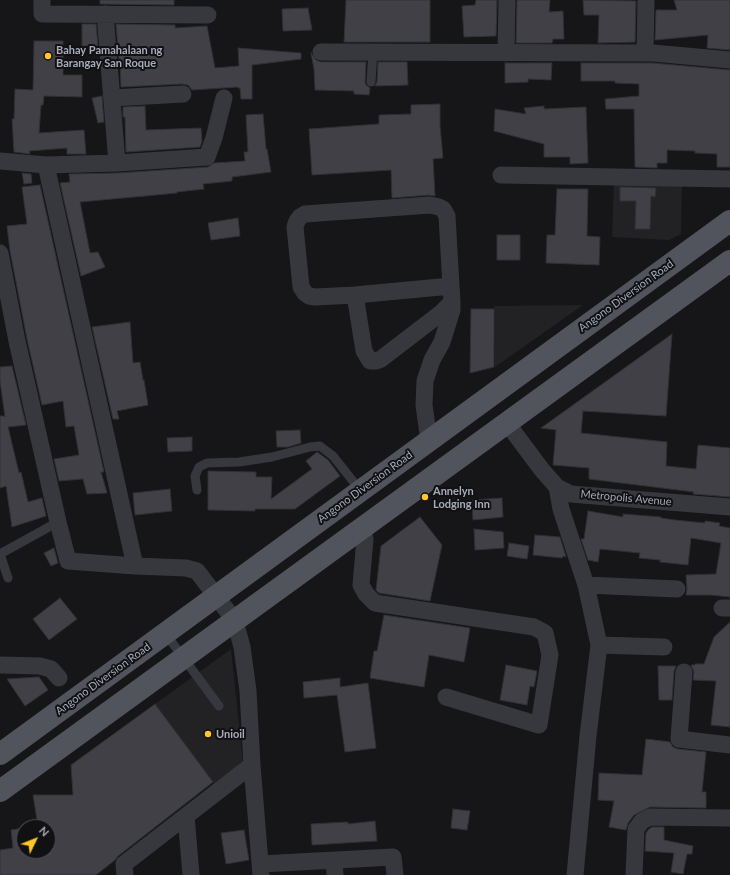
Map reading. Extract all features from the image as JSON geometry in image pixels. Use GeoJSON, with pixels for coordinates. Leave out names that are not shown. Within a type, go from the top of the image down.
{"type":"FeatureCollection","features":[{"type":"Feature","properties":{"kind":"main road","name":"Angono Diversion Road"},"geometry":{"type":"LineString","coordinates":[[0,754],[730,221]]}},
{"type":"Feature","properties":{"kind":"main road"},"geometry":{"type":"LineString","coordinates":[[0,791],[184,659],[730,261]]}},
{"type":"Feature","properties":{"kind":"main road"},"geometry":{"type":"LineString","coordinates":[[612,307],[631,333]]}},
{"type":"Feature","properties":{"kind":"main road"},"geometry":{"type":"LineString","coordinates":[[360,490],[370,522]]}},
{"type":"Feature","properties":{"kind":"street"},"geometry":{"type":"LineString","coordinates":[[42,0],[42,14],[208,15]]}},
{"type":"Feature","properties":{"kind":"street"},"geometry":{"type":"LineString","coordinates":[[506,53],[507,0]]}},
{"type":"Feature","properties":{"kind":"street"},"geometry":{"type":"LineString","coordinates":[[645,53],[646,0]]}},
{"type":"Feature","properties":{"kind":"street"},"geometry":{"type":"LineString","coordinates":[[105,14],[117,163]]}},
{"type":"Feature","properties":{"kind":"street"},"geometry":{"type":"LineString","coordinates":[[321,52],[645,53],[730,60]]}},
{"type":"Feature","properties":{"kind":"street"},"geometry":{"type":"LineString","coordinates":[[112,98],[183,94]]}},
{"type":"Feature","properties":{"kind":"street"},"geometry":{"type":"LineString","coordinates":[[0,161],[46,165],[117,163],[208,157],[224,98]]}},
{"type":"Feature","properties":{"kind":"street"},"geometry":{"type":"LineString","coordinates":[[46,165],[135,566]]}},
{"type":"Feature","properties":{"kind":"street"},"geometry":{"type":"LineString","coordinates":[[501,175],[730,179]]}},
{"type":"Feature","properties":{"kind":"street"},"geometry":{"type":"LineString","coordinates":[[429,441],[424,406],[425,381],[432,360],[442,342],[452,310],[452,294],[447,216],[443,209],[430,205],[305,214],[300,217],[295,227],[301,287],[305,293],[315,297],[452,294]]}},
{"type":"Feature","properties":{"kind":"street"},"geometry":{"type":"LineString","coordinates":[[0,253],[17,341],[68,562],[186,568],[196,571],[235,621],[242,647],[248,691],[260,870],[335,868],[393,857],[395,875]]}},
{"type":"Feature","properties":{"kind":"street"},"geometry":{"type":"LineString","coordinates":[[355,295],[364,351],[370,361],[376,362],[382,359],[441,313],[452,294]]}},
{"type":"Feature","properties":{"kind":"street","name":"Metropolis Avenue"},"geometry":{"type":"LineString","coordinates":[[507,423],[542,470],[557,487],[571,494],[730,507]]}},
{"type":"Feature","properties":{"kind":"street"},"geometry":{"type":"LineString","coordinates":[[557,487],[561,509],[586,585],[599,645],[588,736],[575,875]]}},
{"type":"Feature","properties":{"kind":"street"},"geometry":{"type":"LineString","coordinates":[[370,522],[365,539],[361,585],[366,594],[375,603],[534,628],[545,633],[550,654],[538,725],[446,697]]}},
{"type":"Feature","properties":{"kind":"street"},"geometry":{"type":"LineString","coordinates":[[586,585],[677,589]]}},
{"type":"Feature","properties":{"kind":"street"},"geometry":{"type":"LineString","coordinates":[[599,645],[664,647]]}},
{"type":"Feature","properties":{"kind":"street"},"geometry":{"type":"LineString","coordinates":[[0,665],[40,666],[51,669],[59,678]]}},
{"type":"Feature","properties":{"kind":"street"},"geometry":{"type":"LineString","coordinates":[[684,672],[679,738],[730,745]]}},
{"type":"Feature","properties":{"kind":"street"},"geometry":{"type":"LineString","coordinates":[[125,875],[124,864],[252,765]]}},
{"type":"Feature","properties":{"kind":"street"},"geometry":{"type":"LineString","coordinates":[[186,816],[191,875]]}},
{"type":"Feature","properties":{"kind":"street"},"geometry":{"type":"LineString","coordinates":[[634,875],[636,829],[642,821],[650,817],[730,818]]}},
{"type":"Feature","properties":{"kind":"lane"},"geometry":{"type":"LineString","coordinates":[[371,82],[373,52]]}},
{"type":"Feature","properties":{"kind":"lane"},"geometry":{"type":"LineString","coordinates":[[197,490],[195,476],[199,467],[207,462],[239,462],[272,457],[310,447],[320,446],[333,456],[360,490]]}},
{"type":"Feature","properties":{"kind":"lane"},"geometry":{"type":"LineString","coordinates":[[8,578],[0,554],[58,522]]}},
{"type":"Feature","properties":{"kind":"lane"},"geometry":{"type":"LineString","coordinates":[[165,633],[219,706]]}},
{"type":"Feature","properties":{"kind":"shaded area"},"geometry":{"type":"Polygon","coordinates":[[[614,182],[682,184],[681,234],[669,240],[612,237],[614,182]]]}},
{"type":"Feature","properties":{"kind":"shaded area"},"geometry":{"type":"Polygon","coordinates":[[[583,305],[495,367],[494,306],[583,305]]]}},
{"type":"Feature","properties":{"kind":"shaded area","name":"Unioil"},"geometry":{"type":"Polygon","coordinates":[[[231,649],[243,763],[214,784],[155,704],[231,649]]]}},
{"type":"Feature","properties":{"kind":"building"},"geometry":{"type":"Polygon","coordinates":[[[100,0],[174,0],[174,5],[100,4],[100,0]]]}},
{"type":"Feature","properties":{"kind":"building"},"geometry":{"type":"Polygon","coordinates":[[[346,0],[430,0],[430,42],[344,42],[346,0]]]}},
{"type":"Feature","properties":{"kind":"building"},"geometry":{"type":"Polygon","coordinates":[[[476,0],[497,0],[496,36],[464,37],[462,6],[475,5],[476,0]]]}},
{"type":"Feature","properties":{"kind":"building"},"geometry":{"type":"Polygon","coordinates":[[[517,0],[550,0],[549,12],[563,11],[564,39],[553,39],[552,43],[516,43],[517,0]]]}},
{"type":"Feature","properties":{"kind":"building"},"geometry":{"type":"Polygon","coordinates":[[[583,0],[636,1],[635,42],[598,43],[599,15],[584,15],[583,0]]]}},
{"type":"Feature","properties":{"kind":"building"},"geometry":{"type":"Polygon","coordinates":[[[674,0],[730,0],[730,50],[707,48],[708,35],[655,40],[656,10],[677,10],[674,0]]]}},
{"type":"Feature","properties":{"kind":"building"},"geometry":{"type":"Polygon","coordinates":[[[308,8],[312,30],[283,31],[282,9],[308,8]]]}},
{"type":"Feature","properties":{"kind":"building"},"geometry":{"type":"Polygon","coordinates":[[[82,24],[96,24],[98,46],[82,46],[82,24]]]}},
{"type":"Feature","properties":{"kind":"building"},"geometry":{"type":"Polygon","coordinates":[[[116,24],[175,25],[175,28],[207,26],[215,68],[239,66],[238,48],[301,53],[301,59],[252,65],[252,99],[241,99],[240,88],[238,87],[192,90],[188,85],[182,84],[121,87],[116,24]]]}},
{"type":"Feature","properties":{"kind":"building"},"geometry":{"type":"Polygon","coordinates":[[[34,41],[63,41],[63,75],[82,75],[82,97],[44,96],[43,105],[41,105],[39,133],[84,130],[86,154],[67,154],[67,148],[29,151],[30,154],[14,152],[12,119],[14,119],[15,89],[33,90],[34,41]]]}},
{"type":"Feature","properties":{"kind":"building"},"geometry":{"type":"Polygon","coordinates":[[[311,53],[316,60],[321,62],[366,62],[365,82],[370,88],[369,95],[354,94],[354,91],[315,90],[314,69],[311,53]]]}},
{"type":"Feature","properties":{"kind":"building"},"geometry":{"type":"Polygon","coordinates":[[[378,62],[407,62],[408,85],[375,86],[377,82],[378,62]]]}},
{"type":"Feature","properties":{"kind":"building"},"geometry":{"type":"Polygon","coordinates":[[[505,63],[552,63],[551,80],[528,79],[528,82],[505,83],[505,63]]]}},
{"type":"Feature","properties":{"kind":"building"},"geometry":{"type":"Polygon","coordinates":[[[581,63],[653,63],[730,70],[730,167],[717,167],[717,154],[695,153],[695,151],[667,150],[667,163],[657,163],[657,168],[635,167],[634,109],[606,109],[605,99],[639,96],[639,84],[615,83],[615,81],[581,81],[581,63]]]}},
{"type":"Feature","properties":{"kind":"building"},"geometry":{"type":"Polygon","coordinates":[[[102,96],[104,122],[98,123],[92,98],[102,96]]]}},
{"type":"Feature","properties":{"kind":"building"},"geometry":{"type":"Polygon","coordinates":[[[440,104],[440,126],[443,158],[433,159],[435,196],[429,195],[392,198],[391,170],[312,175],[309,129],[379,124],[379,115],[411,114],[411,105],[440,104]]]}},
{"type":"Feature","properties":{"kind":"building"},"geometry":{"type":"Polygon","coordinates":[[[145,106],[146,130],[201,128],[202,141],[200,147],[126,152],[125,117],[123,117],[123,107],[145,106]]]}},
{"type":"Feature","properties":{"kind":"building"},"geometry":{"type":"Polygon","coordinates":[[[544,106],[544,109],[586,107],[588,163],[570,164],[570,157],[544,157],[544,144],[494,131],[495,109],[526,114],[524,108],[544,106]]]}},
{"type":"Feature","properties":{"kind":"building"},"geometry":{"type":"Polygon","coordinates":[[[263,114],[266,149],[271,172],[232,177],[232,181],[203,184],[204,189],[80,202],[90,253],[98,252],[105,267],[81,276],[60,183],[70,182],[69,174],[118,173],[208,167],[214,163],[245,161],[244,152],[248,152],[246,115],[263,114]]]}},
{"type":"Feature","properties":{"kind":"building"},"geometry":{"type":"Polygon","coordinates":[[[22,173],[31,174],[32,183],[24,184],[22,173]]]}},
{"type":"Feature","properties":{"kind":"building"},"geometry":{"type":"Polygon","coordinates":[[[40,185],[104,472],[101,472],[107,493],[87,494],[83,479],[59,481],[54,459],[79,455],[74,426],[66,427],[63,401],[42,405],[27,339],[10,251],[7,226],[27,224],[22,187],[40,185]]]}},
{"type":"Feature","properties":{"kind":"building"},"geometry":{"type":"Polygon","coordinates":[[[620,187],[656,188],[655,197],[651,196],[650,229],[635,229],[636,201],[620,201],[620,187]]]}},
{"type":"Feature","properties":{"kind":"building"},"geometry":{"type":"Polygon","coordinates":[[[557,189],[588,189],[587,236],[600,237],[599,265],[546,263],[547,235],[555,235],[557,189]]]}},
{"type":"Feature","properties":{"kind":"building"},"geometry":{"type":"Polygon","coordinates":[[[238,218],[240,236],[211,240],[208,223],[238,218]]]}},
{"type":"Feature","properties":{"kind":"building"},"geometry":{"type":"Polygon","coordinates":[[[497,235],[520,235],[520,260],[497,260],[497,235]]]}},
{"type":"Feature","properties":{"kind":"building"},"geometry":{"type":"Polygon","coordinates":[[[471,309],[494,309],[494,367],[470,373],[471,309]]]}},
{"type":"Feature","properties":{"kind":"building"},"geometry":{"type":"Polygon","coordinates":[[[130,322],[133,363],[140,362],[148,405],[117,411],[119,419],[113,419],[92,327],[130,322]]]}},
{"type":"Feature","properties":{"kind":"building"},"geometry":{"type":"Polygon","coordinates":[[[672,334],[666,416],[583,411],[581,433],[667,442],[666,466],[696,469],[698,445],[730,448],[730,497],[693,494],[694,492],[589,479],[589,468],[553,465],[556,430],[541,428],[672,334]]]}},
{"type":"Feature","properties":{"kind":"building"},"geometry":{"type":"Polygon","coordinates":[[[12,366],[26,425],[8,427],[19,473],[21,472],[28,502],[42,498],[46,516],[12,527],[6,486],[0,488],[0,416],[5,416],[0,381],[0,367],[12,366]]]}},
{"type":"Feature","properties":{"kind":"building"},"geometry":{"type":"Polygon","coordinates":[[[300,430],[301,443],[288,447],[277,447],[276,431],[300,430]]]}},
{"type":"Feature","properties":{"kind":"building"},"geometry":{"type":"Polygon","coordinates":[[[192,437],[192,451],[168,452],[167,438],[192,437]]]}},
{"type":"Feature","properties":{"kind":"building"},"geometry":{"type":"Polygon","coordinates":[[[317,452],[328,460],[340,476],[295,509],[255,509],[255,511],[208,510],[208,471],[256,472],[256,477],[272,477],[271,499],[312,469],[306,461],[317,452]]]}},
{"type":"Feature","properties":{"kind":"building"},"geometry":{"type":"Polygon","coordinates":[[[170,489],[172,511],[135,515],[133,493],[170,489]]]}},
{"type":"Feature","properties":{"kind":"building"},"geometry":{"type":"Polygon","coordinates":[[[502,498],[503,517],[473,520],[472,500],[502,498]]]}},
{"type":"Feature","properties":{"kind":"building"},"geometry":{"type":"Polygon","coordinates":[[[588,511],[623,517],[623,514],[705,523],[705,521],[720,523],[719,526],[730,528],[730,597],[686,595],[686,575],[716,574],[721,543],[691,538],[688,565],[639,558],[640,553],[600,549],[598,562],[588,560],[581,539],[584,539],[588,511]]]}},
{"type":"Feature","properties":{"kind":"building"},"geometry":{"type":"Polygon","coordinates":[[[420,517],[442,545],[430,601],[379,593],[376,590],[381,546],[420,517]]]}},
{"type":"Feature","properties":{"kind":"building"},"geometry":{"type":"Polygon","coordinates":[[[474,529],[503,532],[504,548],[475,550],[474,529]]]}},
{"type":"Feature","properties":{"kind":"building"},"geometry":{"type":"Polygon","coordinates":[[[535,535],[560,537],[566,557],[563,556],[562,558],[533,555],[535,535]]]}},
{"type":"Feature","properties":{"kind":"building"},"geometry":{"type":"Polygon","coordinates":[[[509,543],[529,546],[527,559],[507,556],[509,543]]]}},
{"type":"Feature","properties":{"kind":"building"},"geometry":{"type":"Polygon","coordinates":[[[54,548],[58,563],[51,566],[44,553],[54,548]]]}},
{"type":"Feature","properties":{"kind":"building"},"geometry":{"type":"Polygon","coordinates":[[[60,598],[77,619],[49,640],[33,619],[60,598]]]}},
{"type":"Feature","properties":{"kind":"building"},"geometry":{"type":"Polygon","coordinates":[[[384,615],[470,628],[464,662],[429,655],[424,687],[370,678],[374,651],[377,651],[384,615]]]}},
{"type":"Feature","properties":{"kind":"building"},"geometry":{"type":"Polygon","coordinates":[[[730,622],[730,727],[711,725],[716,681],[693,680],[694,672],[691,665],[704,664],[714,637],[730,622]]]}},
{"type":"Feature","properties":{"kind":"building"},"geometry":{"type":"Polygon","coordinates":[[[506,665],[537,671],[534,687],[530,686],[527,705],[500,700],[506,665]]]}},
{"type":"Feature","properties":{"kind":"building"},"geometry":{"type":"Polygon","coordinates":[[[658,666],[676,666],[674,671],[672,700],[659,700],[658,666]]]}},
{"type":"Feature","properties":{"kind":"building"},"geometry":{"type":"Polygon","coordinates":[[[39,677],[48,690],[25,706],[7,679],[39,677]]]}},
{"type":"Feature","properties":{"kind":"building"},"geometry":{"type":"Polygon","coordinates":[[[340,678],[340,687],[368,683],[376,748],[345,752],[337,695],[304,698],[303,682],[340,678]]]}},
{"type":"Feature","properties":{"kind":"building"},"geometry":{"type":"Polygon","coordinates":[[[155,704],[213,782],[96,875],[0,875],[0,850],[13,848],[11,830],[16,829],[16,859],[56,859],[56,819],[37,819],[33,795],[73,795],[71,765],[155,704]]]}},
{"type":"Feature","properties":{"kind":"building"},"geometry":{"type":"Polygon","coordinates":[[[646,739],[670,742],[673,747],[678,749],[706,752],[702,792],[706,792],[706,808],[650,807],[634,815],[628,823],[626,830],[609,827],[614,801],[598,800],[599,773],[642,775],[646,739]]]}},
{"type":"Feature","properties":{"kind":"building"},"geometry":{"type":"Polygon","coordinates":[[[453,809],[470,811],[467,830],[451,828],[453,809]]]}},
{"type":"Feature","properties":{"kind":"building"},"geometry":{"type":"Polygon","coordinates":[[[375,821],[377,841],[312,845],[311,824],[348,822],[348,824],[375,821]]]}},
{"type":"Feature","properties":{"kind":"building"},"geometry":{"type":"Polygon","coordinates":[[[652,827],[664,827],[664,840],[693,846],[692,854],[687,854],[683,874],[671,872],[674,853],[645,851],[646,833],[652,827]]]}},
{"type":"Feature","properties":{"kind":"building"},"geometry":{"type":"Polygon","coordinates":[[[244,830],[249,860],[226,864],[221,833],[244,830]]]}},
{"type":"Feature","properties":{"kind":"place","name":"Bahay Pamahalaan ng Barangay San Roque"},"geometry":{"type":"Point","coordinates":[48,56]}},
{"type":"Feature","properties":{"kind":"place","name":"Annelyn Lodging Inn"},"geometry":{"type":"Point","coordinates":[425,497]}},
{"type":"Feature","properties":{"kind":"place","name":"Unioil"},"geometry":{"type":"Point","coordinates":[208,734]}}]}
